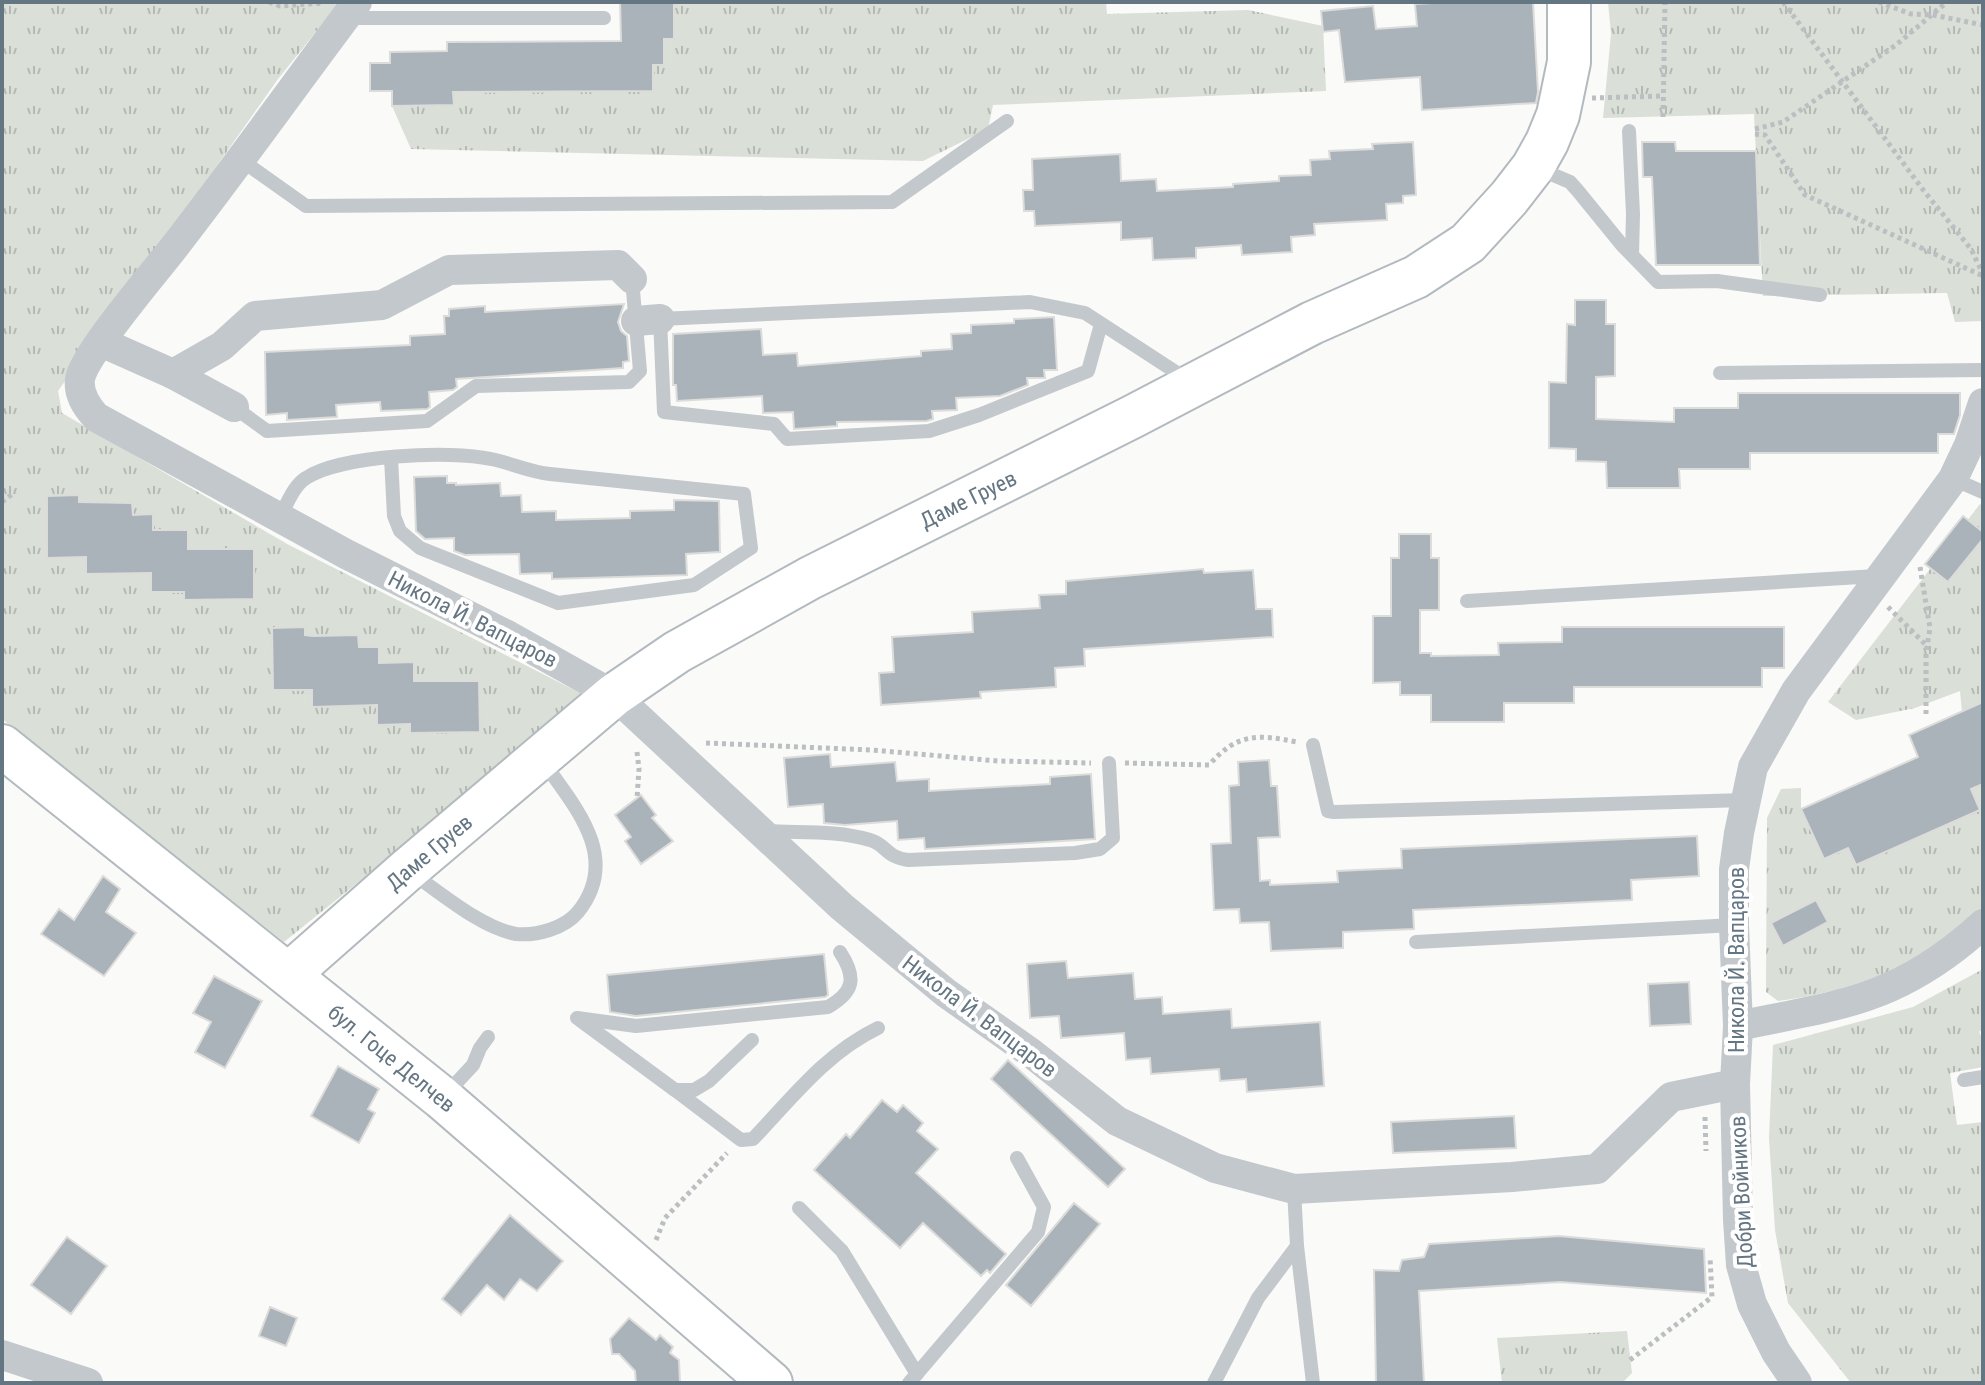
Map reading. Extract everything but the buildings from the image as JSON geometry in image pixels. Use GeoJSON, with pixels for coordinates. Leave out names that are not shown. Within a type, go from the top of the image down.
{"type":"FeatureCollection","features":[{"type":"Feature","properties":{"kind":"main road","name":"Даме Груев"},"geometry":{"type":"LineString","coordinates":[[289,974],[614,695],[677,652],[810,578],[1312,323],[1416,277],[1468,243],[1533,167],[1547,142],[1569,62],[1569,2]]}},
{"type":"Feature","properties":{"kind":"main road","name":"бул. Гоце Делчев"},"geometry":{"type":"LineString","coordinates":[[2,746],[442,1098],[649,1277],[762,1381]]}},
{"type":"Feature","properties":{"kind":"street","name":"Никола Й. Вапцаров"},"geometry":{"type":"LineString","coordinates":[[344,7],[241,160],[101,342],[80,377],[80,392],[96,417],[279,518],[509,636],[614,695],[853,917],[946,993],[1031,1053],[1117,1121],[1215,1168],[1294,1189],[1597,1169],[1671,1097],[1735,1084],[1738,1026],[1734,869],[1753,767],[1796,691],[1953,479],[1983,403]]}},
{"type":"Feature","properties":{"kind":"street"},"geometry":{"type":"LineString","coordinates":[[173,374],[222,346],[255,316],[382,305],[449,270],[618,265],[632,279]]}},
{"type":"Feature","properties":{"kind":"street"},"geometry":{"type":"LineString","coordinates":[[101,342],[173,374],[234,407]]}},
{"type":"Feature","properties":{"kind":"street"},"geometry":{"type":"LineString","coordinates":[[1738,1026],[1846,1001],[1889,987],[1979,936]]}},
{"type":"Feature","properties":{"kind":"street","name":"Добри Войников"},"geometry":{"type":"LineString","coordinates":[[1735,1084],[1741,1265],[1752,1304],[1776,1352],[1797,1383]]}},
{"type":"Feature","properties":{"kind":"street"},"geometry":{"type":"LineString","coordinates":[[2,1355],[88,1383]]}},
{"type":"Feature","properties":{"kind":"lane"},"geometry":{"type":"LineString","coordinates":[[344,7],[604,18]]}},
{"type":"Feature","properties":{"kind":"lane"},"geometry":{"type":"LineString","coordinates":[[241,160],[306,206],[892,202],[1007,121]]}},
{"type":"Feature","properties":{"kind":"lane"},"geometry":{"type":"LineString","coordinates":[[1629,131],[1632,255]]}},
{"type":"Feature","properties":{"kind":"lane"},"geometry":{"type":"LineString","coordinates":[[1533,167],[1570,182],[1658,282],[1717,281],[1820,295]]}},
{"type":"Feature","properties":{"kind":"lane"},"geometry":{"type":"LineString","coordinates":[[632,279],[648,320],[664,412],[774,424],[787,439],[929,431],[979,415],[1088,371],[1101,324]]}},
{"type":"Feature","properties":{"kind":"lane"},"geometry":{"type":"LineString","coordinates":[[648,320],[1030,302],[1085,313],[1195,384]]}},
{"type":"Feature","properties":{"kind":"lane"},"geometry":{"type":"LineString","coordinates":[[234,407],[267,431],[427,421],[476,386],[629,382],[640,371],[648,320]]}},
{"type":"Feature","properties":{"kind":"lane"},"geometry":{"type":"LineString","coordinates":[[1720,373],[1983,370]]}},
{"type":"Feature","properties":{"kind":"lane"},"geometry":{"type":"LineString","coordinates":[[279,518],[298,484],[330,467],[391,458],[439,453],[489,458],[545,473],[744,494],[751,548],[694,585],[558,603],[420,548],[400,531],[394,516],[391,458]]}},
{"type":"Feature","properties":{"kind":"lane"},"geometry":{"type":"LineString","coordinates":[[1953,479],[1983,492]]}},
{"type":"Feature","properties":{"kind":"lane"},"geometry":{"type":"LineString","coordinates":[[1467,601],[1876,583]]}},
{"type":"Feature","properties":{"kind":"lane"},"geometry":{"type":"LineString","coordinates":[[1313,745],[1328,811],[1334,812],[1745,800]]}},
{"type":"Feature","properties":{"kind":"lane"},"geometry":{"type":"LineString","coordinates":[[407,870],[494,927],[518,934],[540,933],[573,918],[587,901],[595,882],[594,846],[586,822],[540,757]]}},
{"type":"Feature","properties":{"kind":"lane"},"geometry":{"type":"LineString","coordinates":[[763,831],[846,834],[875,841],[893,858],[908,860],[1075,853],[1100,849],[1113,838],[1109,763]]}},
{"type":"Feature","properties":{"kind":"lane"},"geometry":{"type":"LineString","coordinates":[[1416,942],[1734,925]]}},
{"type":"Feature","properties":{"kind":"lane"},"geometry":{"type":"LineString","coordinates":[[840,952],[850,967],[850,989],[842,999],[828,1007],[636,1026],[577,1018],[741,1140],[753,1139],[830,1057],[854,1039],[878,1028]]}},
{"type":"Feature","properties":{"kind":"lane"},"geometry":{"type":"LineString","coordinates":[[442,1098],[464,1078],[488,1037]]}},
{"type":"Feature","properties":{"kind":"lane"},"geometry":{"type":"LineString","coordinates":[[675,1090],[694,1090],[709,1081],[752,1040]]}},
{"type":"Feature","properties":{"kind":"lane"},"geometry":{"type":"LineString","coordinates":[[1964,1080],[1983,1077]]}},
{"type":"Feature","properties":{"kind":"lane"},"geometry":{"type":"LineString","coordinates":[[799,1208],[842,1251],[913,1379],[1038,1232],[1044,1207],[1017,1158]]}},
{"type":"Feature","properties":{"kind":"lane"},"geometry":{"type":"LineString","coordinates":[[1294,1189],[1297,1246],[1313,1383]]}},
{"type":"Feature","properties":{"kind":"lane"},"geometry":{"type":"LineString","coordinates":[[1214,1383],[1258,1298],[1297,1246]]}},
{"type":"Feature","properties":{"kind":"path"},"geometry":{"type":"LineString","coordinates":[[269,2],[280,6],[344,7]]}},
{"type":"Feature","properties":{"kind":"path"},"geometry":{"type":"LineString","coordinates":[[1663,117],[1665,2]]}},
{"type":"Feature","properties":{"kind":"path"},"geometry":{"type":"LineString","coordinates":[[1783,2],[1971,249],[1983,275]]}},
{"type":"Feature","properties":{"kind":"path"},"geometry":{"type":"LineString","coordinates":[[1879,2],[1911,14],[1983,25]]}},
{"type":"Feature","properties":{"kind":"path"},"geometry":{"type":"LineString","coordinates":[[1947,2],[1896,45],[1783,122],[1755,132],[1768,138],[1805,195],[1983,275]]}},
{"type":"Feature","properties":{"kind":"path"},"geometry":{"type":"LineString","coordinates":[[1561,99],[1663,96]]}},
{"type":"Feature","properties":{"kind":"path"},"geometry":{"type":"LineString","coordinates":[[2,502],[15,492]]}},
{"type":"Feature","properties":{"kind":"path"},"geometry":{"type":"LineString","coordinates":[[1912,535],[1927,599],[1930,628],[1926,717]]}},
{"type":"Feature","properties":{"kind":"path"},"geometry":{"type":"LineString","coordinates":[[1876,583],[1927,646]]}},
{"type":"Feature","properties":{"kind":"path"},"geometry":{"type":"LineString","coordinates":[[665,742],[872,750],[998,761],[1209,765],[1221,751],[1245,737],[1279,738],[1313,745]]}},
{"type":"Feature","properties":{"kind":"path"},"geometry":{"type":"LineString","coordinates":[[1704,1091],[1707,1154]]}},
{"type":"Feature","properties":{"kind":"path"},"geometry":{"type":"LineString","coordinates":[[649,1277],[656,1238],[665,1218],[741,1140]]}},
{"type":"Feature","properties":{"kind":"path"},"geometry":{"type":"LineString","coordinates":[[1630,1360],[1712,1297],[1710,1249]]}},
{"type":"Feature","properties":{"kind":"green space"},"geometry":{"type":"Polygon","coordinates":[[[2,2],[340,2],[278,79],[58,391],[62,413],[289,545],[588,697],[284,942],[2,719],[2,2]]]}},
{"type":"Feature","properties":{"kind":"green space"},"geometry":{"type":"Polygon","coordinates":[[[674,2],[1106,2],[1107,14],[1248,10],[1323,26],[1326,91],[993,105],[988,129],[923,161],[411,149],[392,106],[453,105],[453,92],[653,90],[653,65],[674,2]]]}},
{"type":"Feature","properties":{"kind":"green space"},"geometry":{"type":"Polygon","coordinates":[[[1608,2],[1983,2],[1983,321],[1955,322],[1947,293],[1763,296],[1754,114],[1603,118],[1611,34],[1608,2]]]}},
{"type":"Feature","properties":{"kind":"green space"},"geometry":{"type":"Polygon","coordinates":[[[1980,504],[1983,506],[1983,702],[1962,712],[1960,691],[1915,708],[1856,720],[1828,702],[1980,504]]]}},
{"type":"Feature","properties":{"kind":"green space"},"geometry":{"type":"Polygon","coordinates":[[[1983,784],[1983,911],[1938,946],[1888,972],[1806,997],[1778,1001],[1766,992],[1767,818],[1781,789],[1801,788],[1801,809],[1824,859],[1848,848],[1980,810],[1971,789],[1983,784]]]}},
{"type":"Feature","properties":{"kind":"green space"},"geometry":{"type":"Polygon","coordinates":[[[1983,969],[1983,1029],[1979,1032],[1983,1040],[1983,1067],[1950,1073],[1957,1125],[1983,1122],[1983,1383],[1851,1383],[1788,1303],[1775,1230],[1769,1138],[1773,1045],[1913,1007],[1983,969]]]}},
{"type":"Feature","properties":{"kind":"green space"},"geometry":{"type":"Polygon","coordinates":[[[1627,1331],[1632,1373],[1622,1383],[1502,1383],[1497,1338],[1627,1331]]]}}]}
